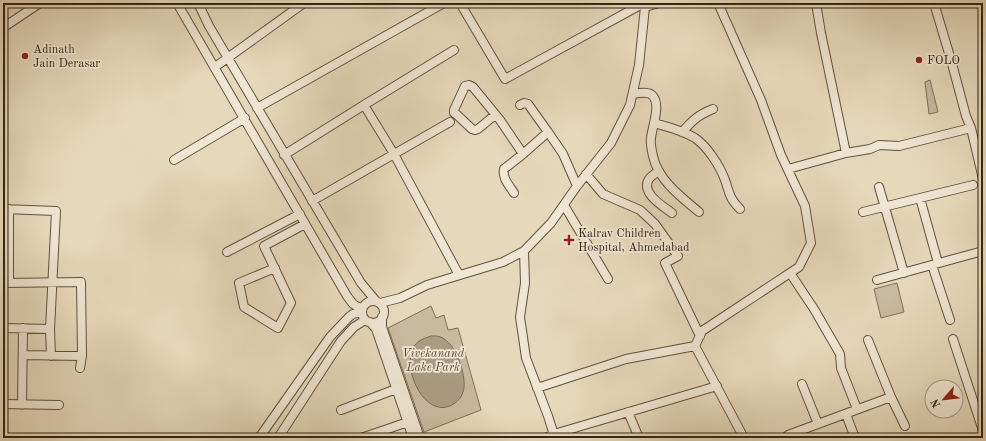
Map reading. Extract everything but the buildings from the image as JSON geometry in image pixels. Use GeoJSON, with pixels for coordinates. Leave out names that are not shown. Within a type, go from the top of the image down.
{"type":"FeatureCollection","features":[{"type":"Feature","properties":{"kind":"street"},"geometry":{"type":"LineString","coordinates":[[3,27],[40,3]]}},
{"type":"Feature","properties":{"kind":"street"},"geometry":{"type":"LineString","coordinates":[[177,3],[347,296],[376,329],[413,438]]}},
{"type":"Feature","properties":{"kind":"street"},"geometry":{"type":"LineString","coordinates":[[198,3],[284,155],[361,284],[383,308],[382,327],[420,438]]}},
{"type":"Feature","properties":{"kind":"street"},"geometry":{"type":"LineString","coordinates":[[215,67],[304,3]]}},
{"type":"Feature","properties":{"kind":"street"},"geometry":{"type":"LineString","coordinates":[[257,108],[444,3]]}},
{"type":"Feature","properties":{"kind":"street"},"geometry":{"type":"LineString","coordinates":[[460,3],[505,79],[644,4],[659,3]]}},
{"type":"Feature","properties":{"kind":"street"},"geometry":{"type":"LineString","coordinates":[[695,346],[702,332],[799,267],[811,243],[805,206],[781,155],[761,100],[718,3]]}},
{"type":"Feature","properties":{"kind":"street"},"geometry":{"type":"LineString","coordinates":[[816,3],[846,153]]}},
{"type":"Feature","properties":{"kind":"street"},"geometry":{"type":"LineString","coordinates":[[934,3],[966,116],[971,128],[983,179]]}},
{"type":"Feature","properties":{"kind":"street"},"geometry":{"type":"LineString","coordinates":[[278,438],[341,341],[365,316],[365,303],[369,301],[378,302],[400,298],[427,285],[503,262],[524,251],[550,224],[586,174],[611,143],[630,105],[639,65],[644,4]]}},
{"type":"Feature","properties":{"kind":"street"},"geometry":{"type":"LineString","coordinates":[[284,155],[454,50]]}},
{"type":"Feature","properties":{"kind":"street"},"geometry":{"type":"LineString","coordinates":[[496,115],[478,129],[474,130],[454,113],[465,86],[473,86],[496,115],[523,154]]}},
{"type":"Feature","properties":{"kind":"street"},"geometry":{"type":"LineString","coordinates":[[633,94],[650,94],[656,101],[657,108],[651,139],[653,157],[659,171],[667,183],[678,195],[699,212]]}},
{"type":"Feature","properties":{"kind":"street"},"geometry":{"type":"LineString","coordinates":[[520,105],[524,103],[528,104],[548,132],[563,154],[577,186]]}},
{"type":"Feature","properties":{"kind":"street"},"geometry":{"type":"LineString","coordinates":[[364,105],[394,154],[459,275]]}},
{"type":"Feature","properties":{"kind":"street"},"geometry":{"type":"LineString","coordinates":[[682,132],[692,120],[713,109]]}},
{"type":"Feature","properties":{"kind":"street"},"geometry":{"type":"LineString","coordinates":[[174,160],[245,118]]}},
{"type":"Feature","properties":{"kind":"street"},"geometry":{"type":"LineString","coordinates":[[312,201],[450,122]]}},
{"type":"Feature","properties":{"kind":"street"},"geometry":{"type":"LineString","coordinates":[[654,123],[676,129],[696,138],[710,152],[719,166],[728,192],[735,204],[740,209]]}},
{"type":"Feature","properties":{"kind":"street"},"geometry":{"type":"LineString","coordinates":[[788,170],[846,153],[870,149],[879,145],[899,146],[971,128]]}},
{"type":"Feature","properties":{"kind":"street"},"geometry":{"type":"LineString","coordinates":[[514,193],[504,176],[504,169],[548,132]]}},
{"type":"Feature","properties":{"kind":"street"},"geometry":{"type":"LineString","coordinates":[[659,171],[649,179],[646,187],[652,196],[672,214]]}},
{"type":"Feature","properties":{"kind":"street"},"geometry":{"type":"LineString","coordinates":[[586,174],[603,194],[640,210],[655,224],[678,256],[665,264],[700,336]]}},
{"type":"Feature","properties":{"kind":"street"},"geometry":{"type":"LineString","coordinates":[[863,212],[973,185]]}},
{"type":"Feature","properties":{"kind":"street"},"geometry":{"type":"LineString","coordinates":[[879,187],[904,272]]}},
{"type":"Feature","properties":{"kind":"street"},"geometry":{"type":"LineString","coordinates":[[920,198],[950,320]]}},
{"type":"Feature","properties":{"kind":"street"},"geometry":{"type":"LineString","coordinates":[[564,205],[608,279]]}},
{"type":"Feature","properties":{"kind":"street"},"geometry":{"type":"LineString","coordinates":[[51,356],[50,329],[53,283],[56,211],[6,209],[6,283],[53,283],[81,282],[82,356],[80,368]]}},
{"type":"Feature","properties":{"kind":"street"},"geometry":{"type":"LineString","coordinates":[[227,252],[300,214]]}},
{"type":"Feature","properties":{"kind":"street"},"geometry":{"type":"LineString","coordinates":[[275,268],[239,283],[244,307],[278,328],[291,303],[275,268],[264,246],[305,224]]}},
{"type":"Feature","properties":{"kind":"street"},"geometry":{"type":"LineString","coordinates":[[524,251],[525,283],[520,317],[526,358],[554,436]]}},
{"type":"Feature","properties":{"kind":"street"},"geometry":{"type":"LineString","coordinates":[[877,280],[983,251]]}},
{"type":"Feature","properties":{"kind":"street"},"geometry":{"type":"LineString","coordinates":[[790,273],[814,309],[840,354],[841,368],[857,409]]}},
{"type":"Feature","properties":{"kind":"street"},"geometry":{"type":"LineString","coordinates":[[259,438],[330,337],[349,317],[353,314],[365,316],[377,322],[400,298]]}},
{"type":"Feature","properties":{"kind":"street"},"geometry":{"type":"LineString","coordinates":[[3,328],[50,329]]}},
{"type":"Feature","properties":{"kind":"street"},"geometry":{"type":"LineString","coordinates":[[22,405],[23,328]]}},
{"type":"Feature","properties":{"kind":"street"},"geometry":{"type":"LineString","coordinates":[[953,339],[983,431]]}},
{"type":"Feature","properties":{"kind":"street"},"geometry":{"type":"LineString","coordinates":[[868,340],[891,397],[905,426]]}},
{"type":"Feature","properties":{"kind":"street"},"geometry":{"type":"LineString","coordinates":[[537,388],[626,359],[695,346]]}},
{"type":"Feature","properties":{"kind":"street"},"geometry":{"type":"LineString","coordinates":[[695,346],[744,438]]}},
{"type":"Feature","properties":{"kind":"street"},"geometry":{"type":"LineString","coordinates":[[23,356],[82,356]]}},
{"type":"Feature","properties":{"kind":"street"},"geometry":{"type":"LineString","coordinates":[[802,384],[818,424]]}},
{"type":"Feature","properties":{"kind":"street"},"geometry":{"type":"LineString","coordinates":[[545,438],[717,386]]}},
{"type":"Feature","properties":{"kind":"street"},"geometry":{"type":"LineString","coordinates":[[341,410],[396,389]]}},
{"type":"Feature","properties":{"kind":"street"},"geometry":{"type":"LineString","coordinates":[[785,438],[891,397]]}},
{"type":"Feature","properties":{"kind":"street"},"geometry":{"type":"LineString","coordinates":[[3,404],[59,405]]}},
{"type":"Feature","properties":{"kind":"street"},"geometry":{"type":"LineString","coordinates":[[628,412],[639,438]]}},
{"type":"Feature","properties":{"kind":"street"},"geometry":{"type":"LineString","coordinates":[[846,414],[855,438]]}},
{"type":"Feature","properties":{"kind":"street"},"geometry":{"type":"LineString","coordinates":[[360,438],[408,422]]}},
{"type":"Feature","properties":{"kind":"green space"},"geometry":{"type":"Polygon","coordinates":[[[930,80],[938,112],[929,114],[925,82],[930,80]]]}},
{"type":"Feature","properties":{"kind":"green space"},"geometry":{"type":"Polygon","coordinates":[[[897,283],[904,312],[881,318],[874,289],[897,283]]]}},
{"type":"Feature","properties":{"kind":"green space","name":"Vivekanand Lake Park"},"geometry":{"type":"Polygon","coordinates":[[[431,306],[436,318],[444,315],[448,330],[458,328],[481,410],[424,432],[388,328],[431,306]]]}},
{"type":"Feature","properties":{"kind":"shaded area"},"geometry":{"type":"Polygon","coordinates":[[[431,336],[443,338],[448,342],[460,361],[462,368],[464,388],[462,394],[455,403],[444,407],[434,406],[425,399],[418,390],[410,366],[411,354],[415,345],[420,340],[431,336]]]}},
{"type":"Feature","properties":{"kind":"place","name":"Adinath Jain Derasar"},"geometry":{"type":"Point","coordinates":[25,56]}},
{"type":"Feature","properties":{"kind":"place","name":"FOLO"},"geometry":{"type":"Point","coordinates":[919,60]}},
{"type":"Feature","properties":{"kind":"place","name":"Kalrav Children Hospital, Ahmedabad"},"geometry":{"type":"Point","coordinates":[569,240]}}]}
